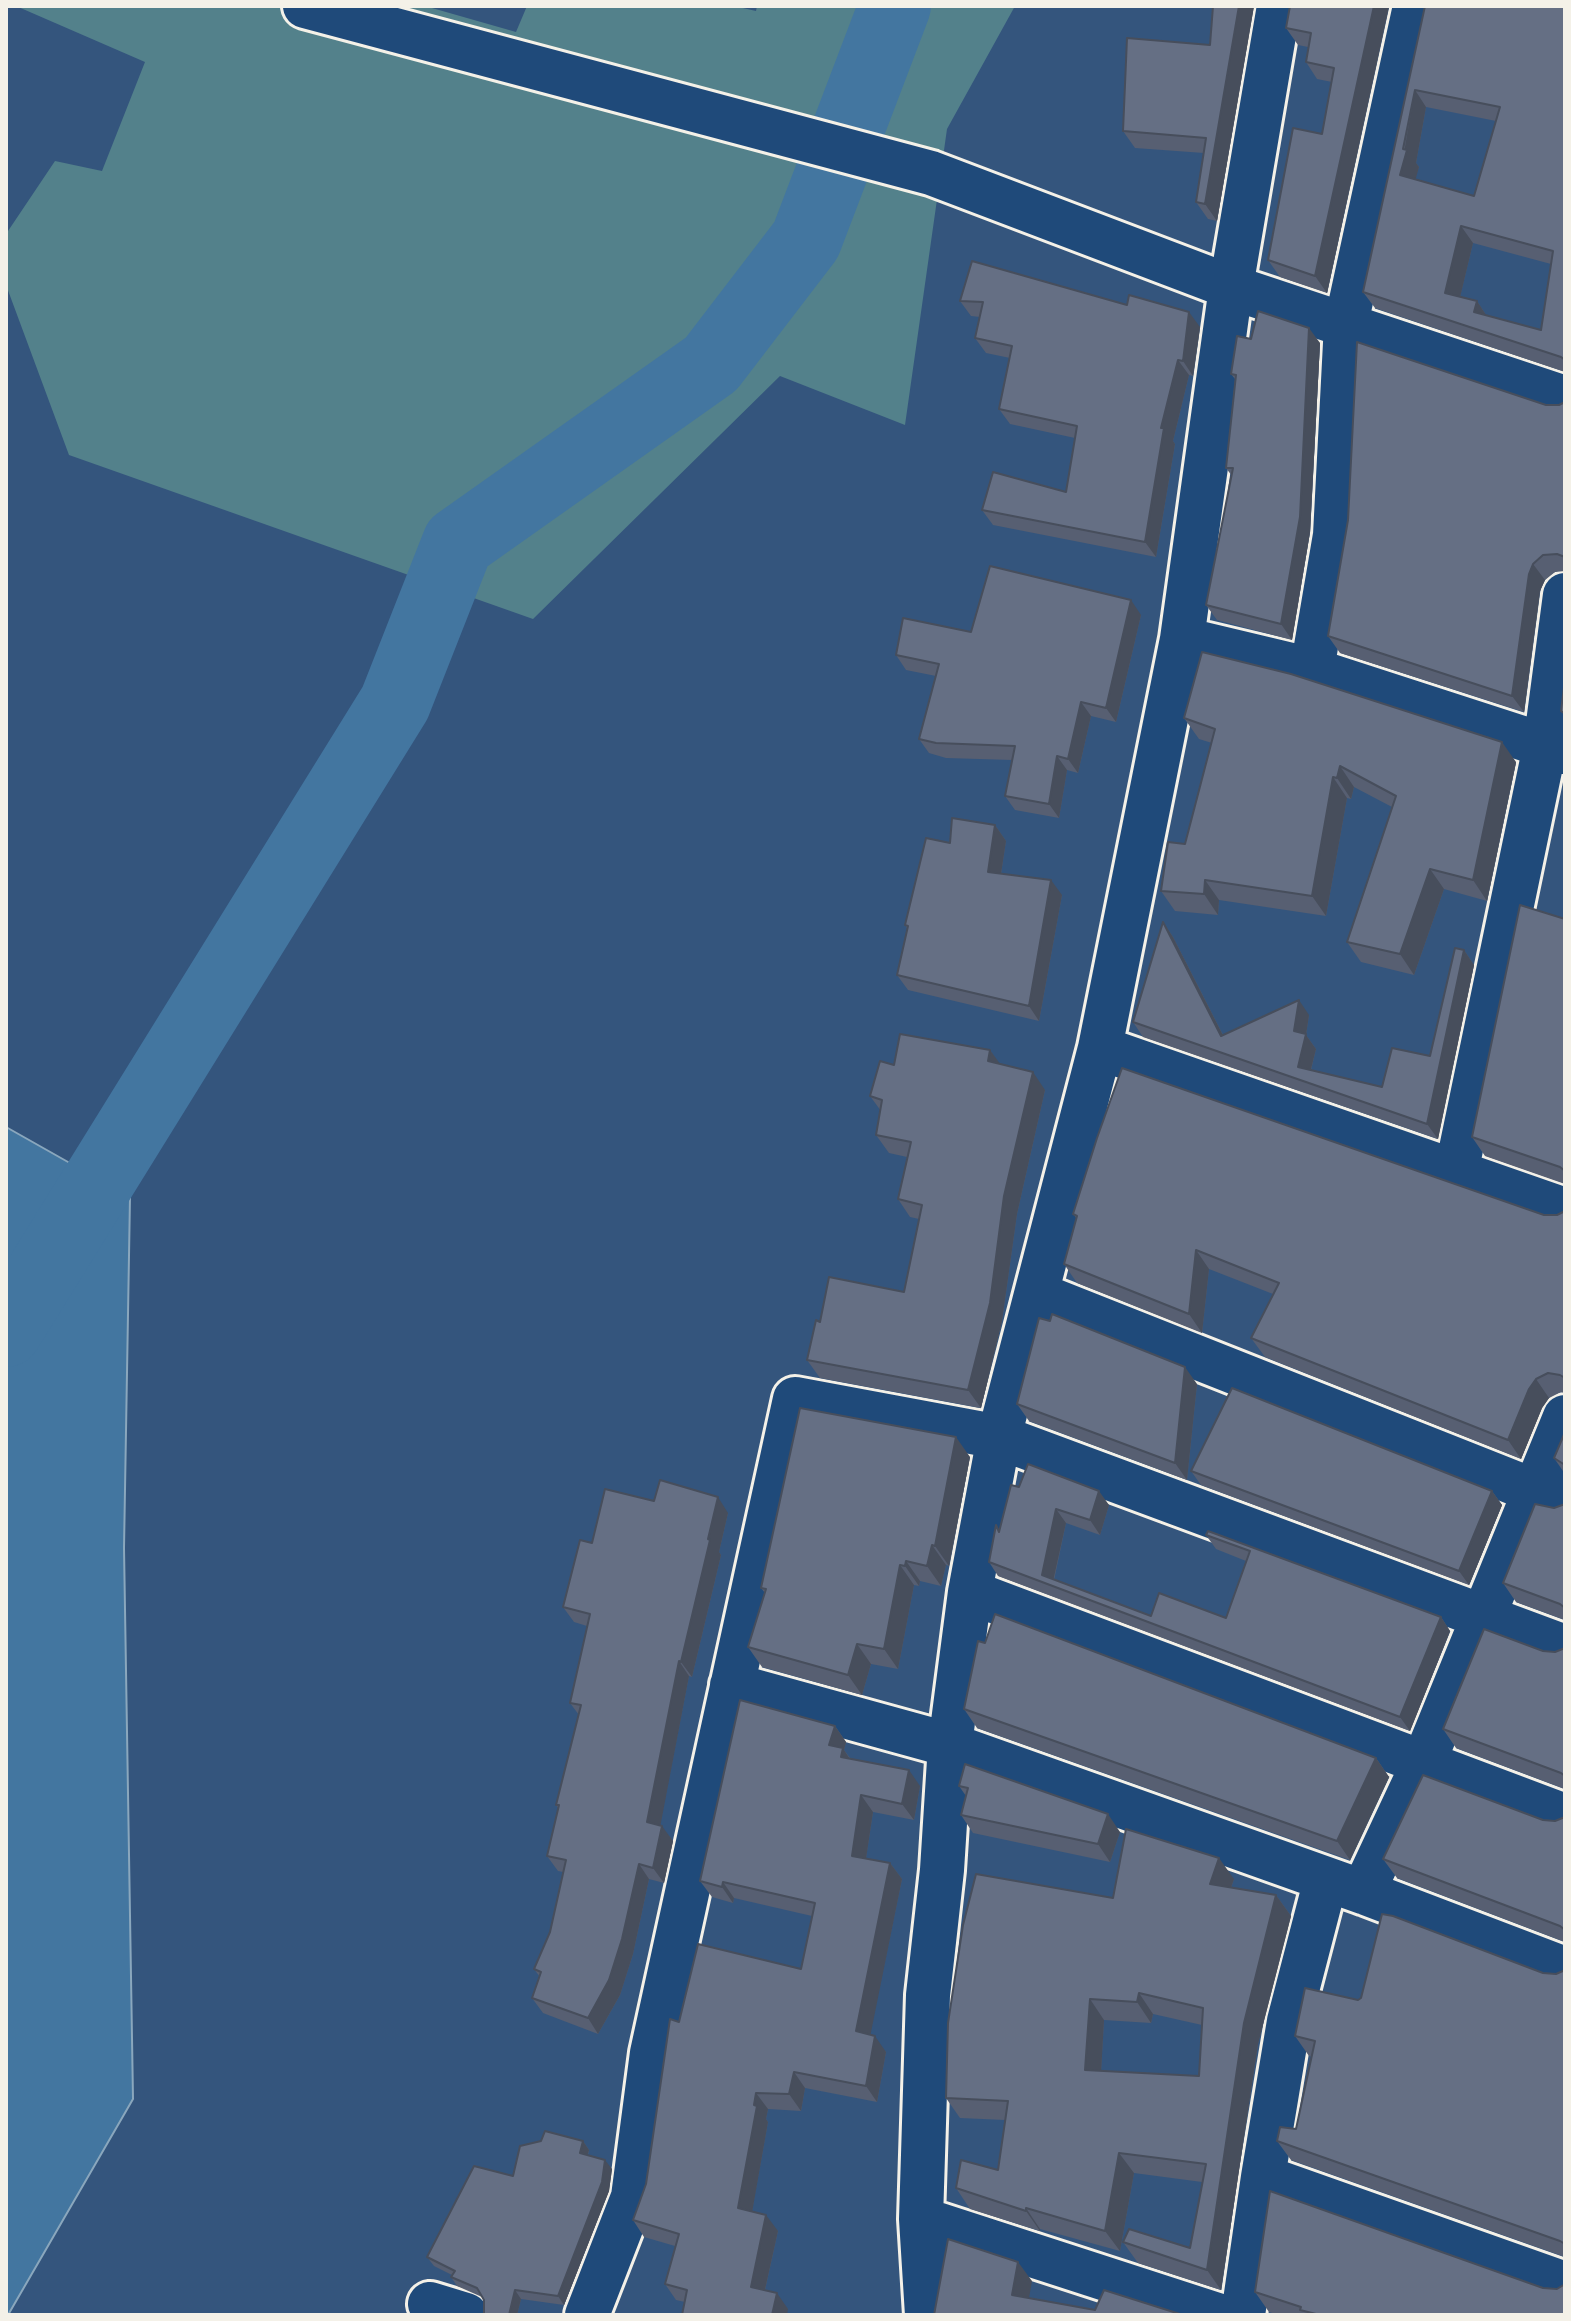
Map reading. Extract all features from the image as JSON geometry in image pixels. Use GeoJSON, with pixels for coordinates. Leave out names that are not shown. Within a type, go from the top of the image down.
{"type":"FeatureCollection","features":[{"type":"Feature","properties":{"kind":"street"},"geometry":{"type":"LineString","coordinates":[[305,6],[931,173],[1231,287],[1565,398]]}},
{"type":"Feature","properties":{"kind":"street"},"geometry":{"type":"LineString","coordinates":[[927,2315],[921,2219],[928,1995],[942,1870],[950,1745],[970,1592],[999,1437],[1100,1048],[1182,639],[1231,287],[1279,6]]}},
{"type":"Feature","properties":{"kind":"street"},"geometry":{"type":"LineString","coordinates":[[1312,670],[1335,535],[1346,324],[1415,6]]}},
{"type":"Feature","properties":{"kind":"street"},"geometry":{"type":"LineString","coordinates":[[1456,1173],[1555,749],[1565,595]]}},
{"type":"Feature","properties":{"kind":"street"},"geometry":{"type":"LineString","coordinates":[[1182,639],[1312,670],[1555,749]]}},
{"type":"Feature","properties":{"kind":"street"},"geometry":{"type":"LineString","coordinates":[[1100,1048],[1565,1210]]}},
{"type":"Feature","properties":{"kind":"street"},"geometry":{"type":"LineString","coordinates":[[1037,1294],[1551,1497]]}},
{"type":"Feature","properties":{"kind":"street"},"geometry":{"type":"LineString","coordinates":[[587,2315],[633,2197],[652,2053],[795,1399],[999,1437],[1565,1647]]}},
{"type":"Feature","properties":{"kind":"street"},"geometry":{"type":"LineString","coordinates":[[1243,2315],[1289,2021],[1345,1886],[1423,1764],[1485,1616],[1551,1497],[1565,1417]]}},
{"type":"Feature","properties":{"kind":"street"},"geometry":{"type":"LineString","coordinates":[[970,1592],[1565,1816]]}},
{"type":"Feature","properties":{"kind":"street"},"geometry":{"type":"LineString","coordinates":[[732,1685],[950,1745],[1345,1886],[1565,1969]]}},
{"type":"Feature","properties":{"kind":"street"},"geometry":{"type":"LineString","coordinates":[[1263,2177],[1565,2284]]}},
{"type":"Feature","properties":{"kind":"street"},"geometry":{"type":"LineString","coordinates":[[921,2219],[1217,2315]]}},
{"type":"Feature","properties":{"kind":"green space"},"geometry":{"type":"Polygon","coordinates":[[[16,6],[425,6],[516,32],[527,6],[734,6],[756,11],[757,6],[1015,6],[947,129],[905,425],[780,376],[533,619],[69,455],[6,285],[6,234],[55,161],[102,171],[145,62],[16,6]]]}},
{"type":"Feature","properties":{"kind":"water"},"geometry":{"type":"Polygon","coordinates":[[[6,1127],[130,1197],[124,1548],[133,2099],[8,2315],[6,2315],[6,1127]]]}},
{"type":"Feature","properties":{"kind":"building"},"geometry":{"type":"Polygon","coordinates":[[[1213,6],[1239,6],[1205,204],[1196,202],[1206,138],[1123,131],[1127,38],[1210,45],[1213,6]]]}},
{"type":"Feature","properties":{"kind":"building"},"geometry":{"type":"Polygon","coordinates":[[[1290,6],[1374,6],[1315,276],[1268,260],[1293,128],[1322,134],[1334,68],[1306,62],[1311,33],[1286,28],[1290,6]]]}},
{"type":"Feature","properties":{"kind":"building"},"geometry":{"type":"Polygon","coordinates":[[[1425,6],[1565,6],[1565,360],[1363,292],[1425,6]],[[1415,90],[1403,149],[1407,150],[1400,175],[1474,196],[1500,107],[1415,90]],[[1461,226],[1445,293],[1477,301],[1474,312],[1541,330],[1553,251],[1461,226]]]}},
{"type":"Feature","properties":{"kind":"building"},"geometry":{"type":"Polygon","coordinates":[[[972,261],[1127,305],[1129,295],[1189,312],[1183,361],[1178,360],[1161,428],[1164,428],[1145,542],[982,510],[993,472],[1066,492],[1077,426],[999,409],[1012,346],[975,338],[983,302],[960,301],[972,261]]]}},
{"type":"Feature","properties":{"kind":"building"},"geometry":{"type":"Polygon","coordinates":[[[1258,311],[1309,328],[1300,517],[1281,624],[1206,605],[1233,468],[1226,468],[1236,375],[1231,374],[1237,336],[1251,339],[1258,311]]]}},
{"type":"Feature","properties":{"kind":"building"},"geometry":{"type":"Polygon","coordinates":[[[1357,342],[1546,405],[1565,402],[1565,557],[1543,555],[1533,564],[1529,574],[1512,696],[1328,636],[1348,520],[1357,342]]]}},
{"type":"Feature","properties":{"kind":"building"},"geometry":{"type":"Polygon","coordinates":[[[990,566],[1131,600],[1106,708],[1081,702],[1068,759],[1057,756],[1049,804],[1005,796],[1015,746],[936,743],[919,739],[939,664],[896,655],[903,618],[971,632],[990,566]]]}},
{"type":"Feature","properties":{"kind":"building"},"geometry":{"type":"Polygon","coordinates":[[[1202,652],[1291,674],[1502,742],[1473,880],[1430,869],[1400,954],[1347,942],[1396,796],[1340,766],[1337,778],[1333,777],[1312,896],[1205,880],[1204,894],[1161,891],[1168,842],[1185,844],[1215,729],[1184,718],[1202,652]]]}},
{"type":"Feature","properties":{"kind":"building"},"geometry":{"type":"Polygon","coordinates":[[[1565,679],[1565,714],[1561,711],[1565,679]]]}},
{"type":"Feature","properties":{"kind":"building"},"geometry":{"type":"Polygon","coordinates":[[[952,818],[995,825],[988,872],[1051,880],[1029,1006],[897,975],[908,926],[905,925],[926,838],[950,843],[952,818]]]}},
{"type":"Feature","properties":{"kind":"building"},"geometry":{"type":"Polygon","coordinates":[[[1520,905],[1565,919],[1565,1171],[1472,1137],[1520,905]]]}},
{"type":"Feature","properties":{"kind":"building"},"geometry":{"type":"Polygon","coordinates":[[[1163,922],[1221,1036],[1299,1000],[1294,1031],[1306,1034],[1298,1067],[1382,1087],[1392,1048],[1430,1056],[1455,948],[1464,950],[1427,1124],[1133,1022],[1163,922]]]}},
{"type":"Feature","properties":{"kind":"building"},"geometry":{"type":"Polygon","coordinates":[[[900,1034],[990,1050],[988,1061],[1033,1072],[1004,1196],[990,1303],[968,1390],[807,1360],[816,1320],[820,1322],[829,1277],[904,1292],[922,1205],[898,1199],[911,1142],[876,1135],[882,1100],[870,1096],[880,1061],[894,1065],[900,1034]]]}},
{"type":"Feature","properties":{"kind":"building"},"geometry":{"type":"Polygon","coordinates":[[[1122,1068],[1544,1215],[1557,1215],[1565,1211],[1565,1378],[1548,1373],[1536,1379],[1508,1440],[1251,1338],[1279,1283],[1196,1250],[1189,1314],[1064,1264],[1077,1216],[1073,1214],[1122,1068]]]}},
{"type":"Feature","properties":{"kind":"building"},"geometry":{"type":"Polygon","coordinates":[[[1052,1314],[1185,1367],[1175,1463],[1017,1404],[1039,1318],[1050,1321],[1052,1314]]]}},
{"type":"Feature","properties":{"kind":"building"},"geometry":{"type":"Polygon","coordinates":[[[1232,1388],[1492,1491],[1459,1571],[1191,1471],[1232,1388]]]}},
{"type":"Feature","properties":{"kind":"building"},"geometry":{"type":"Polygon","coordinates":[[[800,1408],[956,1437],[935,1546],[932,1545],[927,1566],[906,1561],[905,1566],[900,1565],[884,1649],[857,1644],[848,1675],[748,1647],[766,1589],[761,1588],[800,1408]]]}},
{"type":"Feature","properties":{"kind":"building"},"geometry":{"type":"Polygon","coordinates":[[[1565,1432],[1565,1465],[1554,1458],[1565,1432]]]}},
{"type":"Feature","properties":{"kind":"building"},"geometry":{"type":"Polygon","coordinates":[[[1028,1464],[1099,1491],[1090,1520],[1056,1509],[1042,1575],[1151,1616],[1159,1593],[1226,1618],[1250,1551],[1206,1535],[1208,1531],[1441,1617],[1400,1717],[989,1562],[996,1525],[999,1532],[1011,1485],[1019,1487],[1028,1464]]]}},
{"type":"Feature","properties":{"kind":"building"},"geometry":{"type":"Polygon","coordinates":[[[660,1480],[718,1497],[679,1661],[647,1822],[662,1826],[653,1868],[639,1864],[609,1980],[588,2018],[532,1998],[541,1972],[534,1969],[550,1932],[566,1860],[547,1856],[559,1805],[556,1805],[581,1705],[570,1703],[590,1614],[563,1607],[580,1540],[592,1543],[605,1489],[654,1501],[660,1480]]]}},
{"type":"Feature","properties":{"kind":"building"},"geometry":{"type":"Polygon","coordinates":[[[1535,1504],[1554,1508],[1565,1504],[1565,1608],[1503,1583],[1535,1504]]]}},
{"type":"Feature","properties":{"kind":"building"},"geometry":{"type":"Polygon","coordinates":[[[995,1614],[1376,1758],[1337,1841],[964,1709],[978,1641],[985,1643],[995,1614]]]}},
{"type":"Feature","properties":{"kind":"building"},"geometry":{"type":"Polygon","coordinates":[[[1484,1629],[1543,1651],[1555,1652],[1565,1648],[1565,1776],[1443,1729],[1484,1629]]]}},
{"type":"Feature","properties":{"kind":"building"},"geometry":{"type":"Polygon","coordinates":[[[740,1700],[835,1726],[829,1745],[843,1748],[841,1757],[909,1770],[902,1804],[861,1795],[852,1856],[890,1863],[856,2031],[875,2036],[866,2086],[794,2072],[789,2094],[756,2093],[754,2105],[757,2106],[738,2208],[766,2215],[751,2287],[777,2293],[772,2315],[682,2315],[687,2290],[665,2284],[679,2234],[633,2220],[646,2184],[670,2019],[679,2022],[698,1944],[801,1969],[815,1903],[723,1882],[722,1887],[700,1881],[740,1700]]]}},
{"type":"Feature","properties":{"kind":"building"},"geometry":{"type":"Polygon","coordinates":[[[965,1764],[1108,1814],[1098,1844],[961,1815],[968,1788],[959,1786],[965,1764]]]}},
{"type":"Feature","properties":{"kind":"building"},"geometry":{"type":"Polygon","coordinates":[[[1423,1775],[1543,1820],[1555,1821],[1565,1817],[1565,1930],[1383,1859],[1423,1775]]]}},
{"type":"Feature","properties":{"kind":"building"},"geometry":{"type":"Polygon","coordinates":[[[1126,1829],[1219,1858],[1210,1884],[1276,1895],[1244,2023],[1207,2270],[1123,2242],[1129,2229],[1190,2248],[1206,2164],[1119,2153],[1105,2231],[1026,2208],[1026,2211],[956,2188],[961,2160],[998,2170],[1008,2101],[946,2098],[948,2023],[963,1925],[976,1874],[1113,1898],[1126,1829]],[[1139,1993],[1137,2002],[1090,1999],[1085,2070],[1199,2076],[1203,2008],[1139,1993]]]}},
{"type":"Feature","properties":{"kind":"building"},"geometry":{"type":"Polygon","coordinates":[[[1382,1914],[1543,1973],[1556,1974],[1565,1970],[1565,2244],[1277,2141],[1280,2127],[1296,2129],[1315,2041],[1295,2036],[1305,1988],[1358,2000],[1361,1998],[1382,1914]]]}},
{"type":"Feature","properties":{"kind":"building"},"geometry":{"type":"Polygon","coordinates":[[[545,2131],[583,2141],[580,2153],[605,2160],[602,2182],[558,2296],[515,2290],[509,2315],[482,2315],[484,2300],[477,2288],[451,2277],[455,2271],[427,2257],[474,2166],[513,2176],[520,2146],[541,2141],[545,2131]]]}},
{"type":"Feature","properties":{"kind":"building"},"geometry":{"type":"Polygon","coordinates":[[[1270,2191],[1543,2288],[1557,2289],[1565,2284],[1565,2315],[1320,2315],[1255,2292],[1270,2191]]]}},
{"type":"Feature","properties":{"kind":"building"},"geometry":{"type":"Polygon","coordinates":[[[948,2239],[1018,2262],[1012,2295],[1095,2310],[1104,2290],[1183,2315],[934,2315],[948,2239]]]}},
{"type":"Feature","properties":{"kind":"waterway"},"geometry":{"type":"LineString","coordinates":[[6,1331],[395,703],[458,543],[711,364],[806,240],[895,6]]}}]}
